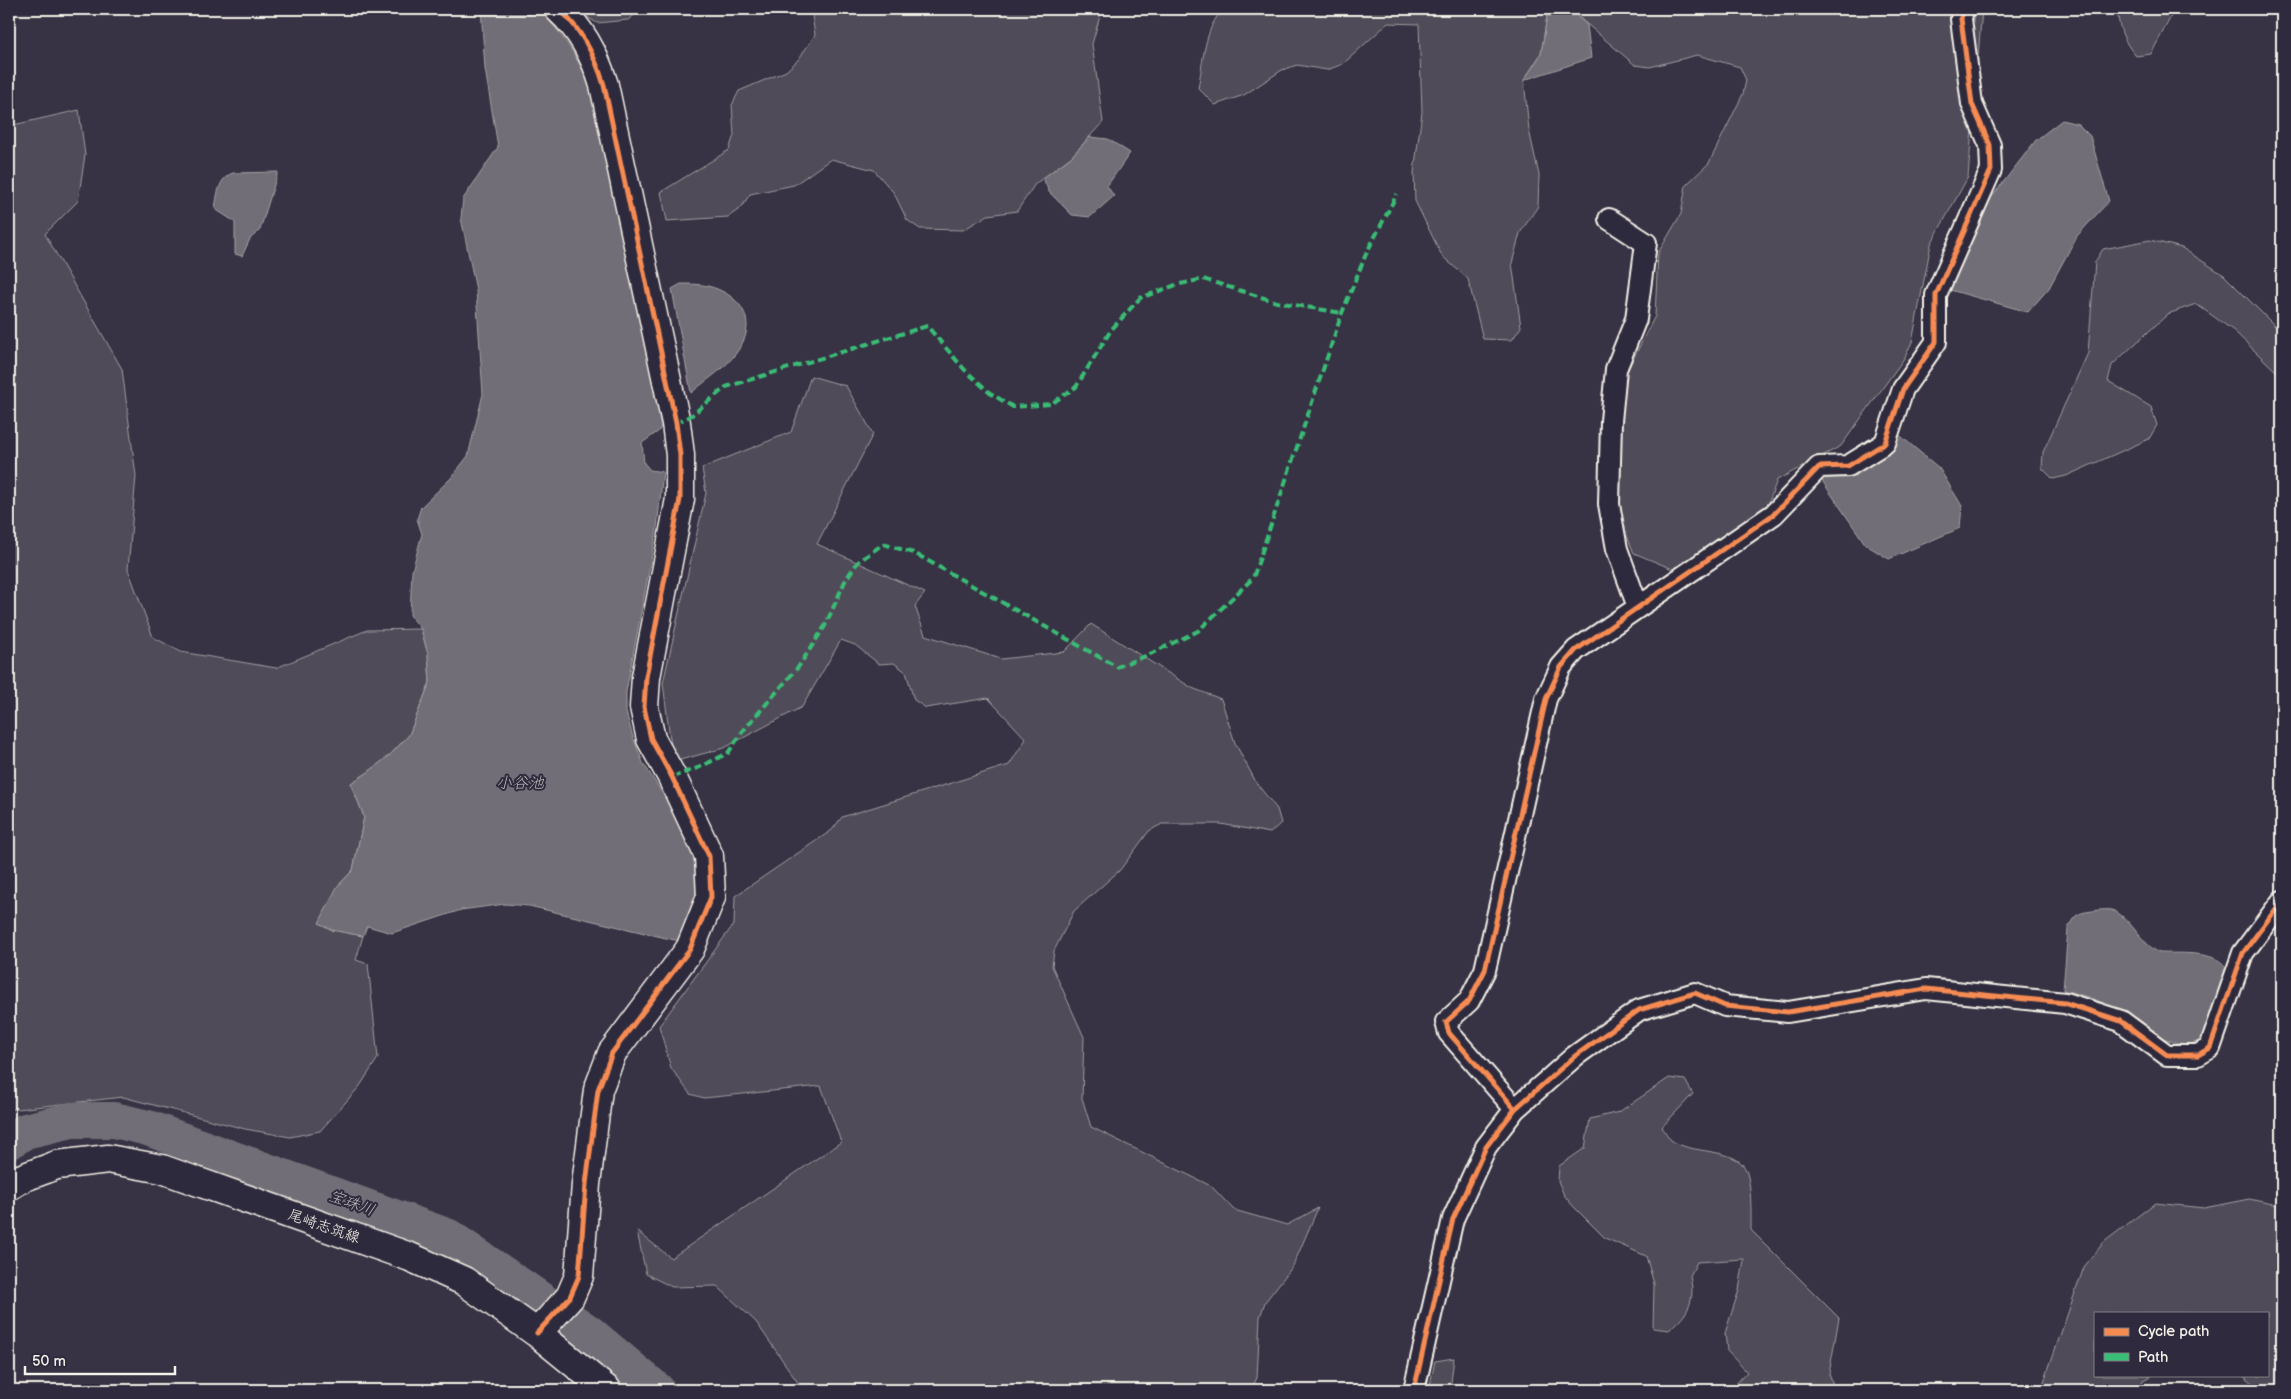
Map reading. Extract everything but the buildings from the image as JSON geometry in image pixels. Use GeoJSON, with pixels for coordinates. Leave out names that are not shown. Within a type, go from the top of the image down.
{"type":"FeatureCollection","features":[{"type":"Feature","properties":{"kind":"street"},"geometry":{"type":"LineString","coordinates":[[542,1328],[570,1297],[579,1276],[586,1184],[598,1090],[612,1052],[690,949],[711,897],[709,856],[672,777],[651,738],[644,707],[646,677],[680,499],[680,455],[676,423],[604,85],[591,51],[582,36],[559,9]]}},
{"type":"Feature","properties":{"kind":"street"},"geometry":{"type":"LineString","coordinates":[[1515,1109],[1449,1033],[1446,1022],[1469,1001],[1485,970],[1546,699],[1561,667],[1576,650],[1774,514],[1819,467],[1848,466],[1885,443],[1902,389],[1936,342],[1936,295],[1991,170],[1990,145],[1972,104],[1961,19],[1963,9]]}},
{"type":"Feature","properties":{"kind":"street"},"geometry":{"type":"LineString","coordinates":[[1609,219],[1646,243],[1636,319],[1616,368],[1610,421],[1609,504],[1617,549],[1638,608]]}},
{"type":"Feature","properties":{"kind":"street"},"geometry":{"type":"LineString","coordinates":[[1414,1390],[1453,1219],[1486,1147],[1515,1109],[1575,1056],[1639,1010],[1694,993],[1725,1006],[1788,1012],[1926,989],[2065,1003],[2121,1021],[2167,1054],[2198,1055],[2210,1048],[2243,953],[2282,901]]}},
{"type":"Feature","properties":{"kind":"street","name":"尾崎志筑線"},"geometry":{"type":"LineString","coordinates":[[9,1186],[22,1178],[58,1164],[108,1159],[162,1169],[410,1257],[464,1281],[542,1328],[607,1390]]}},
{"type":"Feature","properties":{"kind":"shaded area"},"geometry":{"type":"Polygon","coordinates":[[[579,9],[642,9],[628,20],[597,23],[584,15],[579,9]]]}},
{"type":"Feature","properties":{"kind":"shaded area"},"geometry":{"type":"Polygon","coordinates":[[[811,9],[1102,9],[1092,44],[1103,122],[1071,157],[1035,184],[1017,211],[988,215],[963,230],[920,229],[907,220],[894,193],[874,170],[831,159],[794,185],[750,194],[741,208],[728,217],[667,221],[661,192],[729,150],[734,135],[732,105],[739,91],[786,71],[798,60],[815,35],[811,9]]]}},
{"type":"Feature","properties":{"kind":"shaded area"},"geometry":{"type":"Polygon","coordinates":[[[1224,9],[1568,9],[1547,16],[1541,54],[1524,80],[1529,130],[1539,175],[1538,206],[1520,233],[1512,263],[1521,327],[1512,340],[1483,339],[1468,279],[1442,256],[1415,201],[1414,172],[1422,112],[1419,24],[1388,23],[1343,64],[1327,70],[1297,65],[1282,70],[1244,95],[1215,105],[1198,88],[1208,35],[1217,16],[1224,9]]]}},
{"type":"Feature","properties":{"kind":"shaded area"},"geometry":{"type":"Polygon","coordinates":[[[1569,9],[1982,9],[1968,177],[1931,244],[1912,342],[1905,357],[1841,446],[1777,480],[1763,518],[1675,570],[1634,553],[1622,524],[1614,464],[1621,400],[1627,371],[1655,316],[1658,253],[1681,214],[1686,185],[1709,163],[1743,94],[1746,80],[1740,67],[1697,55],[1650,67],[1635,65],[1569,9]]]}},
{"type":"Feature","properties":{"kind":"shaded area"},"geometry":{"type":"Polygon","coordinates":[[[2117,9],[2175,9],[2151,54],[2136,56],[2122,34],[2117,9]]]}},
{"type":"Feature","properties":{"kind":"shaded area"},"geometry":{"type":"Polygon","coordinates":[[[79,110],[85,155],[78,201],[45,234],[122,369],[136,476],[128,569],[153,637],[181,652],[276,668],[367,630],[421,629],[428,654],[430,682],[409,735],[390,755],[351,783],[364,817],[353,870],[337,887],[332,930],[363,936],[356,960],[368,964],[378,1058],[360,1086],[320,1131],[290,1137],[245,1129],[123,1097],[9,1110],[9,126],[79,110]]]}},
{"type":"Feature","properties":{"kind":"shaded area"},"geometry":{"type":"Polygon","coordinates":[[[2150,240],[2182,248],[2224,275],[2282,333],[2282,377],[2234,331],[2196,304],[2168,314],[2112,365],[2108,381],[2151,407],[2157,425],[2149,439],[2066,476],[2053,479],[2042,468],[2043,452],[2088,353],[2095,262],[2103,249],[2150,240]]]}},
{"type":"Feature","properties":{"kind":"shaded area"},"geometry":{"type":"Polygon","coordinates":[[[811,376],[846,386],[873,434],[817,544],[925,593],[915,606],[925,635],[1001,659],[1064,652],[1091,624],[1192,688],[1221,699],[1235,743],[1257,784],[1277,809],[1281,823],[1270,833],[1221,824],[1162,824],[1149,831],[1120,870],[1074,911],[1054,951],[1052,966],[1084,1037],[1082,1098],[1091,1127],[1211,1186],[1234,1210],[1287,1225],[1318,1208],[1293,1266],[1265,1302],[1260,1317],[1257,1378],[1251,1390],[803,1390],[756,1322],[717,1286],[672,1287],[646,1274],[637,1231],[671,1258],[841,1142],[821,1086],[704,1098],[690,1094],[671,1068],[659,1026],[734,924],[735,896],[832,830],[842,817],[1009,765],[1026,739],[988,698],[926,708],[914,700],[906,672],[894,663],[879,664],[855,645],[841,640],[802,707],[724,748],[673,762],[663,683],[706,493],[702,468],[791,432],[811,376]]]}},
{"type":"Feature","properties":{"kind":"shaded area"},"geometry":{"type":"Polygon","coordinates":[[[1669,1078],[1685,1080],[1693,1094],[1662,1127],[1671,1140],[1679,1145],[1722,1154],[1739,1161],[1745,1168],[1749,1181],[1751,1230],[1839,1318],[1829,1374],[1835,1390],[1730,1390],[1747,1372],[1727,1351],[1725,1333],[1739,1290],[1744,1259],[1697,1262],[1690,1276],[1692,1293],[1686,1313],[1669,1330],[1653,1328],[1654,1284],[1646,1256],[1605,1238],[1564,1195],[1558,1181],[1559,1166],[1585,1148],[1590,1119],[1619,1112],[1669,1078]]]}},
{"type":"Feature","properties":{"kind":"shaded area"},"geometry":{"type":"Polygon","coordinates":[[[2249,1199],[2282,1206],[2282,1390],[2262,1390],[2244,1376],[2268,1376],[2268,1312],[2094,1312],[2094,1376],[2151,1376],[2143,1380],[2139,1390],[2041,1390],[2084,1267],[2104,1242],[2155,1203],[2204,1208],[2249,1199]]]}},
{"type":"Feature","properties":{"kind":"shaded area"},"geometry":{"type":"Polygon","coordinates":[[[1454,1358],[1450,1390],[1429,1390],[1435,1361],[1454,1358]]]}},
{"type":"Feature","properties":{"kind":"water","name":"小谷池"},"geometry":{"type":"Polygon","coordinates":[[[481,9],[538,9],[566,41],[587,78],[598,104],[661,426],[659,431],[642,443],[644,463],[650,470],[663,472],[657,528],[626,692],[626,712],[643,763],[687,831],[692,848],[698,882],[691,916],[679,941],[529,906],[505,904],[461,910],[392,933],[367,926],[363,936],[332,930],[319,923],[337,887],[353,870],[364,817],[351,783],[390,755],[409,735],[430,682],[428,654],[421,629],[410,615],[412,571],[422,534],[417,519],[421,507],[451,478],[468,456],[483,394],[476,290],[461,218],[463,199],[498,147],[485,69],[481,9]]]}},
{"type":"Feature","properties":{"kind":"water"},"geometry":{"type":"Polygon","coordinates":[[[1569,9],[1587,25],[1591,58],[1524,80],[1541,54],[1547,16],[1569,9]]]}},
{"type":"Feature","properties":{"kind":"water"},"geometry":{"type":"Polygon","coordinates":[[[2062,120],[2078,124],[2090,136],[2109,201],[2077,236],[2049,288],[2028,312],[1943,288],[1977,216],[2036,140],[2062,120]]]}},
{"type":"Feature","properties":{"kind":"water"},"geometry":{"type":"Polygon","coordinates":[[[1090,137],[1108,139],[1130,153],[1107,186],[1114,196],[1090,217],[1072,215],[1049,192],[1043,178],[1071,157],[1090,137]]]}},
{"type":"Feature","properties":{"kind":"water"},"geometry":{"type":"Polygon","coordinates":[[[278,172],[260,230],[250,239],[242,256],[235,254],[235,222],[215,209],[221,183],[228,175],[233,173],[278,172]]]}},
{"type":"Feature","properties":{"kind":"water"},"geometry":{"type":"Polygon","coordinates":[[[681,284],[705,285],[729,295],[743,309],[747,328],[745,338],[734,356],[691,393],[672,289],[681,284]]]}},
{"type":"Feature","properties":{"kind":"water"},"geometry":{"type":"Polygon","coordinates":[[[1897,433],[1939,468],[1962,506],[1960,528],[1889,559],[1866,545],[1816,472],[1897,433]]]}},
{"type":"Feature","properties":{"kind":"water"},"geometry":{"type":"Polygon","coordinates":[[[2110,910],[2124,917],[2153,949],[2160,953],[2199,954],[2209,956],[2225,965],[2229,973],[2213,1017],[2203,1037],[2193,1043],[2182,1044],[2169,1040],[2155,1034],[2107,1005],[2063,990],[2068,929],[2073,919],[2079,914],[2110,910]]]}},
{"type":"Feature","properties":{"kind":"waterway","name":"宝珠川"},"geometry":{"type":"LineString","coordinates":[[9,1142],[25,1131],[72,1120],[114,1120],[148,1128],[449,1237],[588,1332],[657,1390]]}},
{"type":"Feature","properties":{"kind":"marked path"},"geometry":{"type":"LineString","coordinates":[[672,777],[698,768],[728,753],[743,731],[799,666],[825,626],[846,579],[858,562],[883,544],[914,553],[1117,667],[1148,655],[1198,631],[1253,578],[1342,313],[1366,254],[1397,194]]}},
{"type":"Feature","properties":{"kind":"marked path"},"geometry":{"type":"LineString","coordinates":[[676,423],[692,415],[726,387],[927,326],[964,369],[990,393],[1013,407],[1051,404],[1076,387],[1111,330],[1140,298],[1176,285],[1203,279],[1277,302],[1342,313]]}},
{"type":"Feature","properties":{"kind":"cycle path"},"geometry":{"type":"LineString","coordinates":[[537,1333],[570,1297],[579,1276],[586,1184],[598,1090],[612,1053],[690,949],[711,897],[709,856],[672,777],[651,739],[644,707],[646,677],[680,499],[680,455],[676,423],[604,85],[587,44],[581,34],[559,9]]}},
{"type":"Feature","properties":{"kind":"cycle path"},"geometry":{"type":"LineString","coordinates":[[1515,1109],[1449,1033],[1446,1022],[1469,1001],[1485,970],[1546,699],[1561,667],[1576,650],[1774,514],[1819,467],[1848,466],[1885,443],[1903,389],[1936,342],[1936,295],[1991,170],[1990,145],[1972,104],[1961,19],[1963,9]]}},
{"type":"Feature","properties":{"kind":"cycle path"},"geometry":{"type":"LineString","coordinates":[[1414,1390],[1453,1219],[1486,1147],[1515,1109],[1575,1056],[1639,1010],[1695,993],[1725,1006],[1788,1012],[1926,989],[2065,1003],[2121,1021],[2167,1055],[2198,1055],[2210,1048],[2243,953],[2282,901]]}}]}
